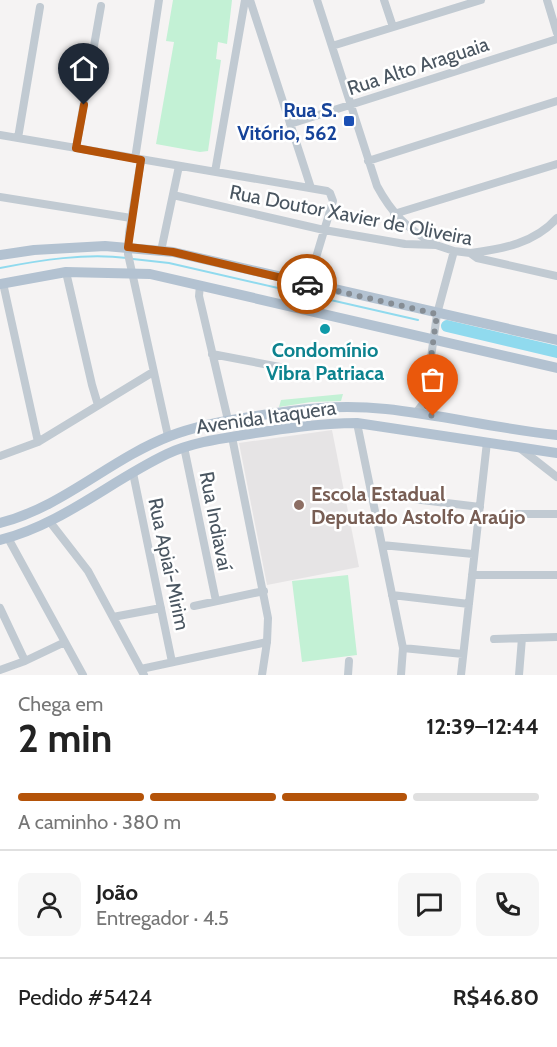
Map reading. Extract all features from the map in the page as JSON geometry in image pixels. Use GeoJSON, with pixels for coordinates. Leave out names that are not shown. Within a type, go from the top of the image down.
{"type":"FeatureCollection","features":[{"type":"Feature","properties":{"kind":"main road"},"geometry":{"type":"LineString","coordinates":[[0,255],[69,247],[161,251],[557,340]]}},
{"type":"Feature","properties":{"kind":"main road"},"geometry":{"type":"LineString","coordinates":[[1,283],[66,272],[131,270],[557,368]]}},
{"type":"Feature","properties":{"kind":"main road","name":"Avenida Itaquera"},"geometry":{"type":"LineString","coordinates":[[0,523],[46,506],[138,451],[168,436],[228,420],[284,411],[334,406],[416,413],[524,432],[557,435]]}},
{"type":"Feature","properties":{"kind":"main road","name":"Avenida Itaquera"},"geometry":{"type":"LineString","coordinates":[[4,539],[50,522],[82,505],[132,473],[184,447],[232,437],[303,426],[357,423],[557,453]]}},
{"type":"Feature","properties":{"kind":"street"},"geometry":{"type":"LineString","coordinates":[[159,0],[128,250],[168,436]]}},
{"type":"Feature","properties":{"kind":"street"},"geometry":{"type":"LineString","coordinates":[[215,172],[245,0]]}},
{"type":"Feature","properties":{"kind":"street"},"geometry":{"type":"LineString","coordinates":[[250,0],[311,188]]}},
{"type":"Feature","properties":{"kind":"street"},"geometry":{"type":"LineString","coordinates":[[317,0],[377,186],[394,214],[415,234],[436,245]]}},
{"type":"Feature","properties":{"kind":"street"},"geometry":{"type":"LineString","coordinates":[[384,0],[393,27]]}},
{"type":"Feature","properties":{"kind":"street"},"geometry":{"type":"LineString","coordinates":[[332,46],[481,0]]}},
{"type":"Feature","properties":{"kind":"street"},"geometry":{"type":"LineString","coordinates":[[546,0],[557,33]]}},
{"type":"Feature","properties":{"kind":"street"},"geometry":{"type":"LineString","coordinates":[[76,148],[101,6]]}},
{"type":"Feature","properties":{"kind":"street"},"geometry":{"type":"LineString","coordinates":[[18,138],[40,7]]}},
{"type":"Feature","properties":{"kind":"street","name":"Rua Alto Araguaia"},"geometry":{"type":"LineString","coordinates":[[290,124],[557,39]]}},
{"type":"Feature","properties":{"kind":"street"},"geometry":{"type":"LineString","coordinates":[[368,161],[557,101]]}},
{"type":"Feature","properties":{"kind":"street"},"geometry":{"type":"LineString","coordinates":[[0,135],[327,191],[333,197],[330,214],[308,284]]}},
{"type":"Feature","properties":{"kind":"street"},"geometry":{"type":"LineString","coordinates":[[394,214],[557,164]]}},
{"type":"Feature","properties":{"kind":"street"},"geometry":{"type":"LineString","coordinates":[[161,251],[179,166]]}},
{"type":"Feature","properties":{"kind":"street","name":"Rua Doutor Xavier de Oliveira"},"geometry":{"type":"LineString","coordinates":[[173,195],[324,230],[405,244],[436,245],[477,258],[557,276]]}},
{"type":"Feature","properties":{"kind":"street"},"geometry":{"type":"LineString","coordinates":[[0,197],[132,218]]}},
{"type":"Feature","properties":{"kind":"street"},"geometry":{"type":"LineString","coordinates":[[470,254],[500,249],[533,238],[557,218]]}},
{"type":"Feature","properties":{"kind":"street"},"geometry":{"type":"LineString","coordinates":[[430,415],[425,401],[437,314],[454,251]]}},
{"type":"Feature","properties":{"kind":"street"},"geometry":{"type":"LineString","coordinates":[[66,272],[98,405]]}},
{"type":"Feature","properties":{"kind":"street"},"geometry":{"type":"LineString","coordinates":[[1,283],[38,442]]}},
{"type":"Feature","properties":{"kind":"street"},"geometry":{"type":"LineString","coordinates":[[200,285],[199,297],[228,420]]}},
{"type":"Feature","properties":{"kind":"street"},"geometry":{"type":"LineString","coordinates":[[212,354],[285,368]]}},
{"type":"Feature","properties":{"kind":"street"},"geometry":{"type":"LineString","coordinates":[[0,456],[38,442],[153,372]]}},
{"type":"Feature","properties":{"kind":"street"},"geometry":{"type":"LineString","coordinates":[[416,413],[425,401]]}},
{"type":"Feature","properties":{"kind":"street"},"geometry":{"type":"LineString","coordinates":[[357,423],[403,648],[401,675]]}},
{"type":"Feature","properties":{"kind":"street"},"geometry":{"type":"LineString","coordinates":[[232,437],[268,618],[262,675]]}},
{"type":"Feature","properties":{"kind":"street"},"geometry":{"type":"LineString","coordinates":[[461,675],[487,442]]}},
{"type":"Feature","properties":{"kind":"street","name":"Rua Indiavaí"},"geometry":{"type":"LineString","coordinates":[[184,447],[216,601]]}},
{"type":"Feature","properties":{"kind":"street"},"geometry":{"type":"LineString","coordinates":[[521,449],[557,477]]}},
{"type":"Feature","properties":{"kind":"street","name":"Rua Apiaí-Mirim"},"geometry":{"type":"LineString","coordinates":[[132,473],[172,662]]}},
{"type":"Feature","properties":{"kind":"street"},"geometry":{"type":"LineString","coordinates":[[371,494],[480,507]]}},
{"type":"Feature","properties":{"kind":"street"},"geometry":{"type":"LineString","coordinates":[[510,514],[557,514]]}},
{"type":"Feature","properties":{"kind":"street"},"geometry":{"type":"LineString","coordinates":[[50,522],[88,571],[142,672],[172,662],[267,642]]}},
{"type":"Feature","properties":{"kind":"street"},"geometry":{"type":"LineString","coordinates":[[4,539],[82,675]]}},
{"type":"Feature","properties":{"kind":"street"},"geometry":{"type":"LineString","coordinates":[[382,544],[473,554]]}},
{"type":"Feature","properties":{"kind":"street"},"geometry":{"type":"LineString","coordinates":[[472,575],[557,575]]}},
{"type":"Feature","properties":{"kind":"street"},"geometry":{"type":"LineString","coordinates":[[194,606],[264,591]]}},
{"type":"Feature","properties":{"kind":"street"},"geometry":{"type":"LineString","coordinates":[[392,595],[469,604]]}},
{"type":"Feature","properties":{"kind":"street"},"geometry":{"type":"LineString","coordinates":[[0,608],[25,661]]}},
{"type":"Feature","properties":{"kind":"street"},"geometry":{"type":"LineString","coordinates":[[112,617],[161,608]]}},
{"type":"Feature","properties":{"kind":"street"},"geometry":{"type":"LineString","coordinates":[[494,639],[557,637]]}},
{"type":"Feature","properties":{"kind":"street"},"geometry":{"type":"LineString","coordinates":[[519,675],[522,639]]}},
{"type":"Feature","properties":{"kind":"street"},"geometry":{"type":"LineString","coordinates":[[0,670],[65,642]]}},
{"type":"Feature","properties":{"kind":"street"},"geometry":{"type":"LineString","coordinates":[[403,648],[463,654]]}},
{"type":"Feature","properties":{"kind":"street"},"geometry":{"type":"LineString","coordinates":[[348,675],[349,661]]}},
{"type":"Feature","properties":{"kind":"shaded area","name":"Escola Estadual Deputado Astolfo Araújo"},"geometry":{"type":"Polygon","coordinates":[[[332,430],[359,567],[267,585],[239,443],[332,430]]]}},
{"type":"Feature","properties":{"kind":"green space"},"geometry":{"type":"Polygon","coordinates":[[[173,0],[232,0],[227,44],[218,42],[216,59],[221,60],[208,151],[200,152],[156,144],[174,42],[166,41],[173,0]]]}},
{"type":"Feature","properties":{"kind":"green space"},"geometry":{"type":"Polygon","coordinates":[[[343,394],[341,401],[311,402],[279,407],[281,400],[343,394]]]}},
{"type":"Feature","properties":{"kind":"green space"},"geometry":{"type":"Polygon","coordinates":[[[348,575],[357,655],[302,662],[292,581],[348,575]]]}},
{"type":"Feature","properties":{"kind":"waterway"},"geometry":{"type":"LineString","coordinates":[[0,268],[79,257],[127,258]]}},
{"type":"Feature","properties":{"kind":"waterway"},"geometry":{"type":"LineString","coordinates":[[133,259],[169,263],[418,320]]}},
{"type":"Feature","properties":{"kind":"waterway"},"geometry":{"type":"LineString","coordinates":[[447,326],[557,352]]}},
{"type":"Feature","properties":{"kind":"way so far"},"geometry":{"type":"LineString","coordinates":[[307,284],[437,314],[425,401],[430,415],[433,416]]}},
{"type":"Feature","properties":{"kind":"place","name":"Rua S. Vitório, 562"},"geometry":{"type":"Point","coordinates":[349,121]}},
{"type":"Feature","properties":{"kind":"place","name":"Condomínio Vibra Patriaca"},"geometry":{"type":"Point","coordinates":[325,329]}},
{"type":"Feature","properties":{"kind":"place","name":"Escola Estadual Deputado Astolfo Araújo"},"geometry":{"type":"Point","coordinates":[299,505]}},
{"type":"Feature","properties":{"kind":"route"},"geometry":{"type":"LineString","coordinates":[[84,105],[76,148],[141,160],[128,247],[173,252],[307,284]]}}]}
